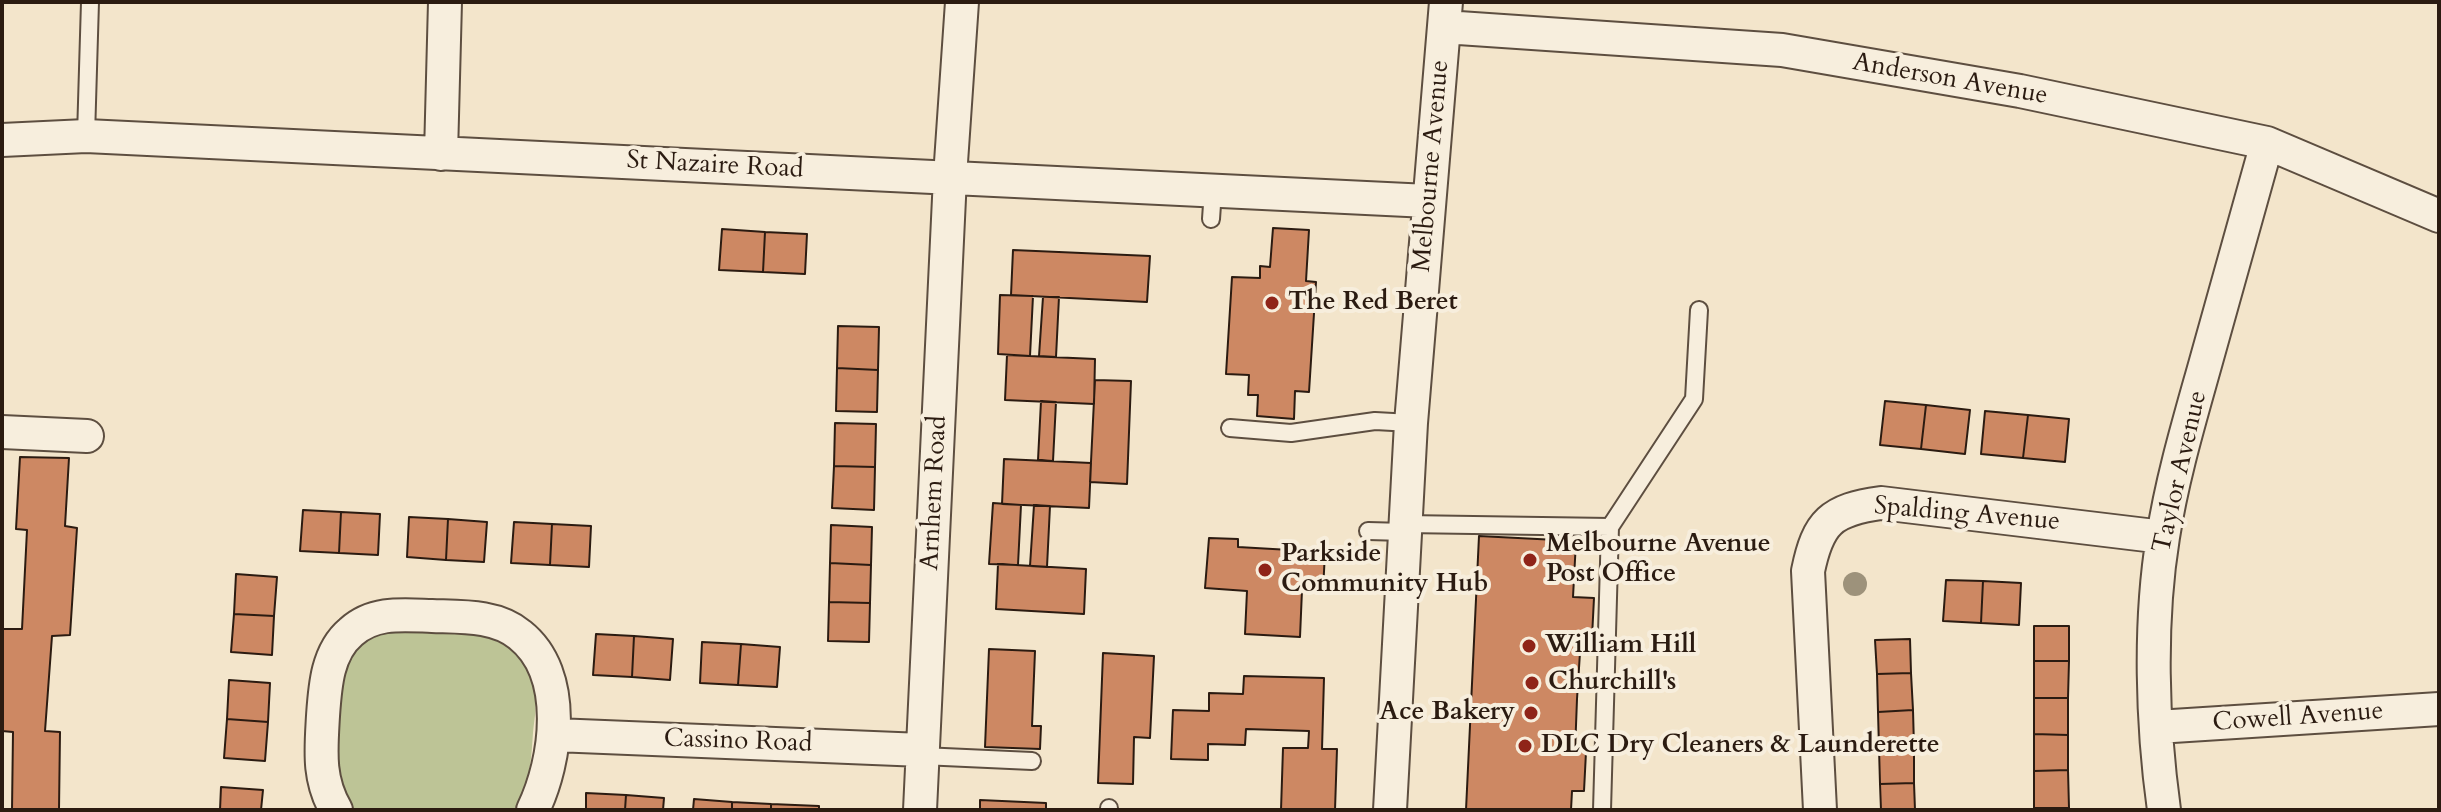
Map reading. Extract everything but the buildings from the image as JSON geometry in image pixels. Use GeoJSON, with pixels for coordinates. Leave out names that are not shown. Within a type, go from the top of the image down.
{"type":"FeatureCollection","features":[{"type":"Feature","properties":{"kind":"street"},"geometry":{"type":"LineString","coordinates":[[441,154],[445,2]]}},
{"type":"Feature","properties":{"kind":"street","name":"Arnhem Road"},"geometry":{"type":"LineString","coordinates":[[920,810],[950,177],[962,2]]}},
{"type":"Feature","properties":{"kind":"street","name":"Anderson Avenue"},"geometry":{"type":"LineString","coordinates":[[1445,14],[1782,50],[2020,91],[2267,143],[2439,216]]}},
{"type":"Feature","properties":{"kind":"street","name":"Melbourne Avenue"},"geometry":{"type":"LineString","coordinates":[[1390,810],[1411,423],[1445,14]]}},
{"type":"Feature","properties":{"kind":"street","name":"St Nazaire Road"},"geometry":{"type":"LineString","coordinates":[[2,140],[86,136],[950,177],[1212,205],[1428,201]]}},
{"type":"Feature","properties":{"kind":"street","name":"Taylor Avenue"},"geometry":{"type":"LineString","coordinates":[[2164,810],[2157,727],[2156,608],[2163,537],[2184,441],[2267,143]]}},
{"type":"Feature","properties":{"kind":"street"},"geometry":{"type":"LineString","coordinates":[[2,432],[87,436]]}},
{"type":"Feature","properties":{"kind":"street","name":"Spalding Avenue"},"geometry":{"type":"LineString","coordinates":[[1820,810],[1808,571],[1814,541],[1830,519],[1852,507],[1881,503],[2163,537]]}},
{"type":"Feature","properties":{"kind":"street"},"geometry":{"type":"LineString","coordinates":[[336,810],[325,791],[320,762],[325,684],[333,657],[350,632],[373,619],[393,614],[478,618],[519,634],[534,649],[546,670],[555,735],[544,787],[533,810]]}},
{"type":"Feature","properties":{"kind":"street","name":"Cowell Avenue"},"geometry":{"type":"LineString","coordinates":[[2157,727],[2439,709]]}},
{"type":"Feature","properties":{"kind":"street","name":"Cassino Road"},"geometry":{"type":"LineString","coordinates":[[555,735],[922,753]]}},
{"type":"Feature","properties":{"kind":"lane"},"geometry":{"type":"LineString","coordinates":[[86,136],[90,2]]}},
{"type":"Feature","properties":{"kind":"lane"},"geometry":{"type":"LineString","coordinates":[[1602,810],[1610,527],[1694,399],[1699,310]]}},
{"type":"Feature","properties":{"kind":"lane"},"geometry":{"type":"LineString","coordinates":[[1230,428],[1291,433],[1375,421],[1411,423]]}},
{"type":"Feature","properties":{"kind":"lane"},"geometry":{"type":"LineString","coordinates":[[1368,531],[1610,527]]}},
{"type":"Feature","properties":{"kind":"lane"},"geometry":{"type":"LineString","coordinates":[[922,753],[1032,761]]}},
{"type":"Feature","properties":{"kind":"green space"},"geometry":{"type":"Polygon","coordinates":[[[464,633],[484,637],[502,644],[517,655],[529,672],[536,709],[529,773],[514,810],[355,810],[344,796],[334,764],[339,683],[353,652],[366,641],[382,634],[464,633]]]}},
{"type":"Feature","properties":{"kind":"place","name":"The Red Beret"},"geometry":{"type":"Point","coordinates":[1272,303]}},
{"type":"Feature","properties":{"kind":"place","name":"Melbourne Avenue Post Office"},"geometry":{"type":"Point","coordinates":[1530,560]}},
{"type":"Feature","properties":{"kind":"place","name":"Parkside Community Hub"},"geometry":{"type":"Point","coordinates":[1265,570]}},
{"type":"Feature","properties":{"kind":"place","name":"William Hill"},"geometry":{"type":"Point","coordinates":[1529,646]}},
{"type":"Feature","properties":{"kind":"place","name":"Churchill's"},"geometry":{"type":"Point","coordinates":[1532,683]}},
{"type":"Feature","properties":{"kind":"place","name":"Ace Bakery"},"geometry":{"type":"Point","coordinates":[1531,713]}},
{"type":"Feature","properties":{"kind":"place","name":"DLC Dry Cleaners & Launderette"},"geometry":{"type":"Point","coordinates":[1525,746]}}]}
